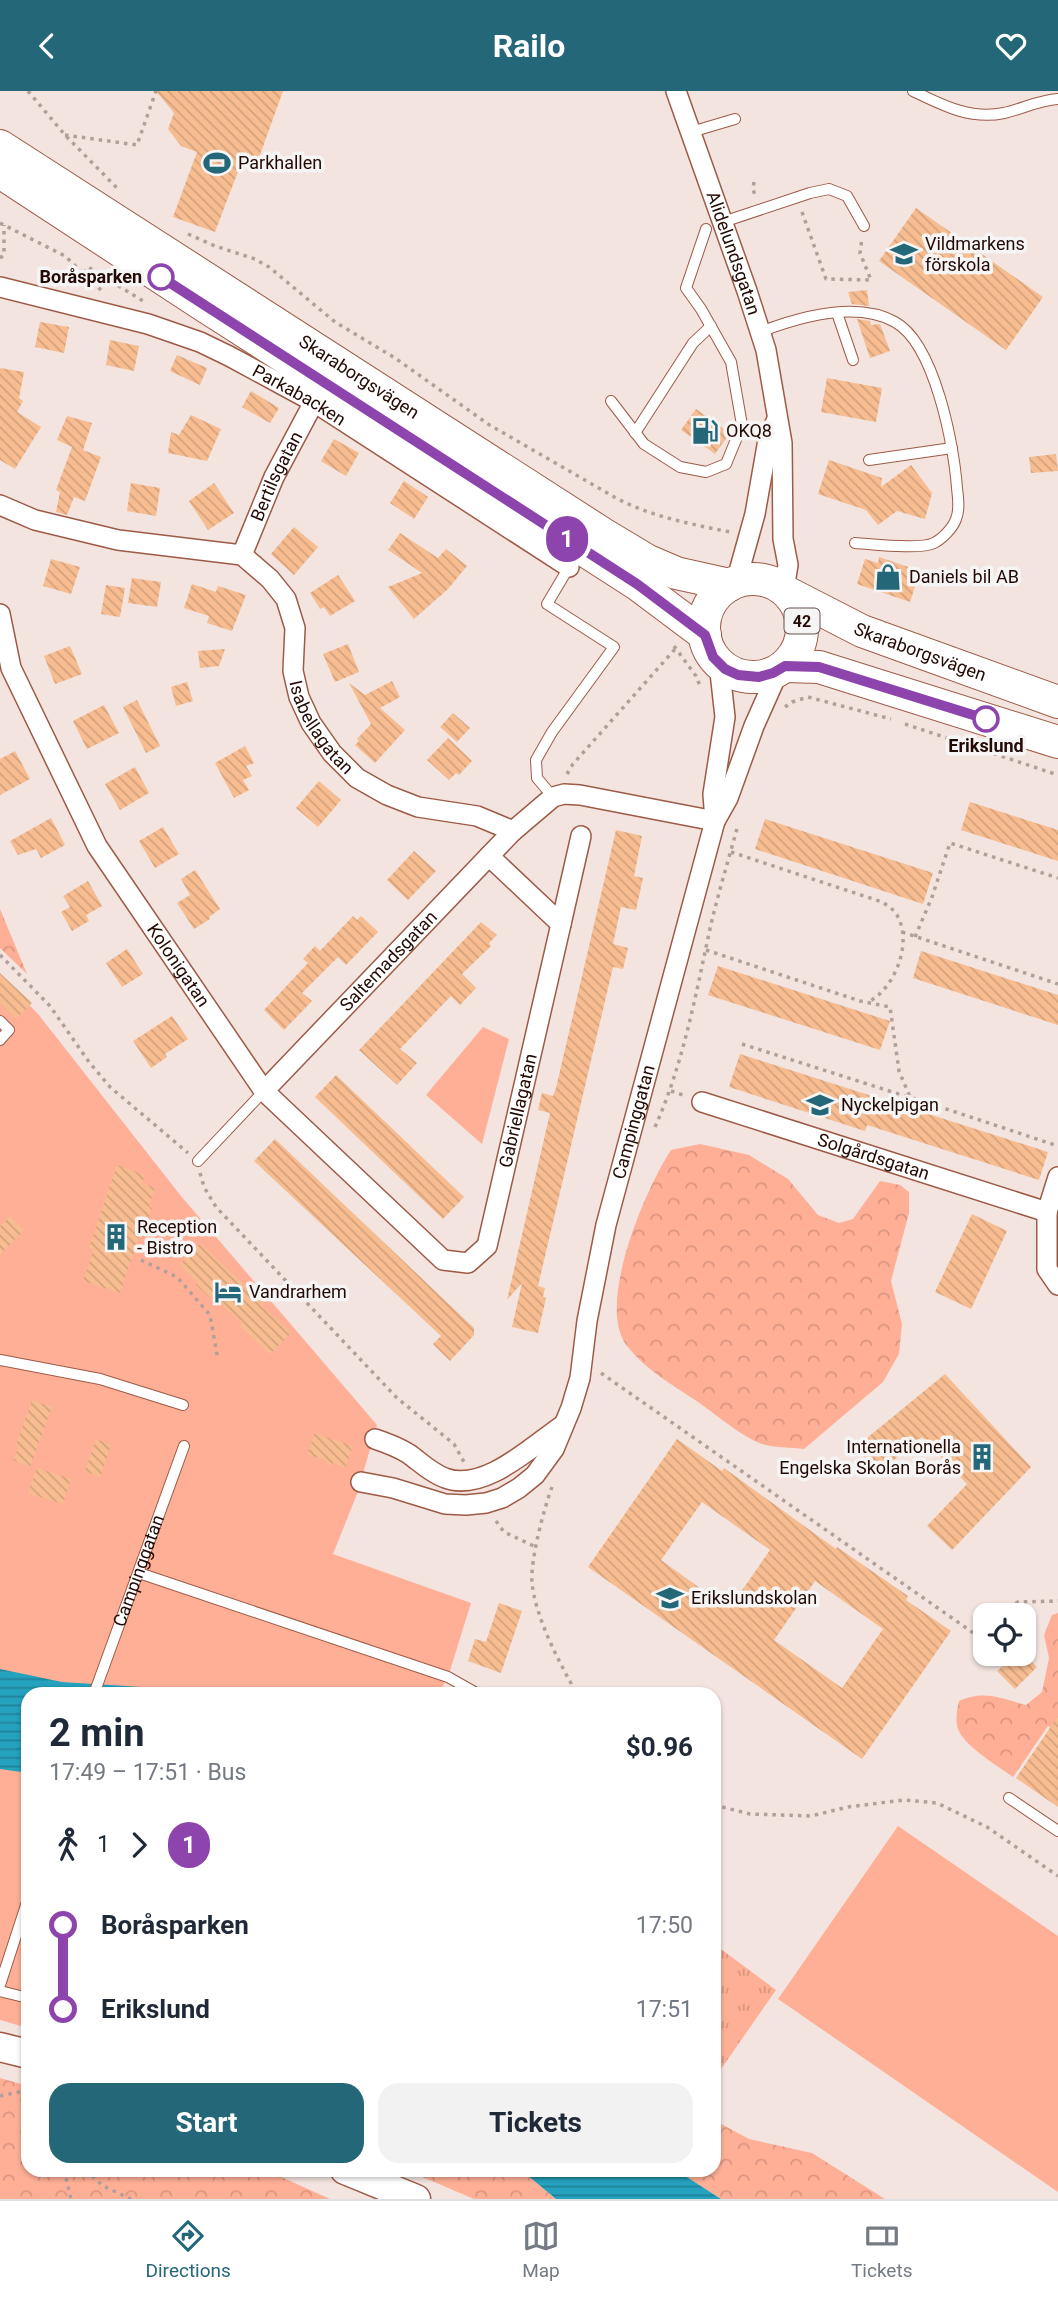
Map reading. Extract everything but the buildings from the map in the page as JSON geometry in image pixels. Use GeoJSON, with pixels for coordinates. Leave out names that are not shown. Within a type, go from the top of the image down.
{"type":"FeatureCollection","features":[{"type":"Feature","properties":{"kind":"main road","name":"Skaraborgsvägen"},"geometry":{"type":"LineString","coordinates":[[0,146],[648,561],[677,573],[733,583]]}},
{"type":"Feature","properties":{"kind":"main road","name":"Skaraborgsvägen"},"geometry":{"type":"LineString","coordinates":[[0,171],[637,584],[705,635]]}},
{"type":"Feature","properties":{"kind":"main road","name":"42"},"geometry":{"type":"LineString","coordinates":[[733,583],[761,579],[786,591],[799,610],[802,633],[794,656],[782,668]]}},
{"type":"Feature","properties":{"kind":"main road"},"geometry":{"type":"LineString","coordinates":[[733,583],[712,602],[705,618],[705,635],[709,650],[719,663],[732,673],[759,677],[782,668],[819,667],[845,690],[1058,742]]}},
{"type":"Feature","properties":{"kind":"main road","name":"Skaraborgsvägen"},"geometry":{"type":"LineString","coordinates":[[786,591],[862,631],[1052,697]]}},
{"type":"Feature","properties":{"kind":"street","name":"Alidelundsgatan"},"geometry":{"type":"LineString","coordinates":[[676,91],[691,132],[714,226],[766,350],[782,443],[783,539],[788,565],[786,591]]}},
{"type":"Feature","properties":{"kind":"street","name":"Parkabacken"},"geometry":{"type":"LineString","coordinates":[[0,287],[148,324],[200,342],[314,402],[569,568]]}},
{"type":"Feature","properties":{"kind":"street","name":"Bertilsgatan"},"geometry":{"type":"LineString","coordinates":[[242,555],[274,477],[314,402]]}},
{"type":"Feature","properties":{"kind":"street","name":"Alidelundsgatan"},"geometry":{"type":"LineString","coordinates":[[733,583],[750,535],[768,440],[777,419]]}},
{"type":"Feature","properties":{"kind":"street"},"geometry":{"type":"LineString","coordinates":[[0,514],[0,505],[35,520],[118,540],[242,555]]}},
{"type":"Feature","properties":{"kind":"street","name":"Isabellagatan"},"geometry":{"type":"LineString","coordinates":[[242,555],[270,579],[286,599],[295,628],[293,671],[299,697],[325,743],[357,778],[387,795],[418,807],[477,816],[513,831]]}},
{"type":"Feature","properties":{"kind":"street","name":"Kolonigatan"},"geometry":{"type":"LineString","coordinates":[[0,614],[11,668],[97,846],[264,1091],[443,1260]]}},
{"type":"Feature","properties":{"kind":"street","name":"Campinggatan"},"geometry":{"type":"LineString","coordinates":[[715,821],[713,794],[725,717],[719,663]]}},
{"type":"Feature","properties":{"kind":"street","name":"Campinggatan"},"geometry":{"type":"LineString","coordinates":[[361,1482],[393,1488],[445,1504],[485,1503],[502,1498],[519,1488],[535,1475],[554,1449],[580,1378],[587,1321],[606,1225],[715,821],[728,798],[754,726],[782,668]]}},
{"type":"Feature","properties":{"kind":"street"},"geometry":{"type":"LineString","coordinates":[[513,831],[554,797],[564,794],[715,821]]}},
{"type":"Feature","properties":{"kind":"street","name":"Saltemadsgatan"},"geometry":{"type":"LineString","coordinates":[[264,1091],[513,831]]}},
{"type":"Feature","properties":{"kind":"street","name":"Gabriellagatan"},"geometry":{"type":"LineString","coordinates":[[443,1260],[468,1263],[487,1246],[581,836]]}},
{"type":"Feature","properties":{"kind":"street"},"geometry":{"type":"LineString","coordinates":[[489,856],[561,924]]}},
{"type":"Feature","properties":{"kind":"street","name":"Solgårdsgatan"},"geometry":{"type":"LineString","coordinates":[[702,1102],[1047,1212]]}},
{"type":"Feature","properties":{"kind":"street"},"geometry":{"type":"LineString","coordinates":[[1058,1177],[1047,1212],[1047,1269],[1058,1285]]}},
{"type":"Feature","properties":{"kind":"street"},"geometry":{"type":"LineString","coordinates":[[374,1439],[396,1446],[445,1478],[474,1481],[510,1463],[563,1425]]}},
{"type":"Feature","properties":{"kind":"street"},"geometry":{"type":"LineString","coordinates":[[0,2047],[21,2053]]}},
{"type":"Feature","properties":{"kind":"street"},"geometry":{"type":"LineString","coordinates":[[362,2177],[416,2199]]}},
{"type":"Feature","properties":{"kind":"lane"},"geometry":{"type":"LineString","coordinates":[[913,91],[951,109],[979,115],[1003,113],[1058,99]]}},
{"type":"Feature","properties":{"kind":"lane"},"geometry":{"type":"LineString","coordinates":[[691,132],[735,119]]}},
{"type":"Feature","properties":{"kind":"lane"},"geometry":{"type":"LineString","coordinates":[[611,401],[644,444],[680,467],[706,472],[726,464],[742,425],[731,362],[686,288],[714,226],[829,189],[847,196],[864,226]]}},
{"type":"Feature","properties":{"kind":"lane"},"geometry":{"type":"LineString","coordinates":[[760,332],[795,319],[837,313],[879,316],[896,322],[908,333],[923,355],[945,416],[952,448],[958,503],[956,519],[933,544],[906,546],[855,543]]}},
{"type":"Feature","properties":{"kind":"lane"},"geometry":{"type":"LineString","coordinates":[[837,313],[853,360]]}},
{"type":"Feature","properties":{"kind":"lane"},"geometry":{"type":"LineString","coordinates":[[635,433],[693,343],[710,326]]}},
{"type":"Feature","properties":{"kind":"lane"},"geometry":{"type":"LineString","coordinates":[[869,460],[952,448]]}},
{"type":"Feature","properties":{"kind":"lane"},"geometry":{"type":"LineString","coordinates":[[554,797],[537,778],[536,761],[552,732],[614,647],[547,604],[569,568]]}},
{"type":"Feature","properties":{"kind":"lane"},"geometry":{"type":"LineString","coordinates":[[0,1021],[9,1030],[0,1040]]}},
{"type":"Feature","properties":{"kind":"lane"},"geometry":{"type":"LineString","coordinates":[[198,1161],[264,1091]]}},
{"type":"Feature","properties":{"kind":"lane"},"geometry":{"type":"LineString","coordinates":[[0,1360],[100,1379],[183,1405]]}},
{"type":"Feature","properties":{"kind":"lane","name":"Campinggatan"},"geometry":{"type":"LineString","coordinates":[[96,1687],[184,1446]]}},
{"type":"Feature","properties":{"kind":"lane"},"geometry":{"type":"LineString","coordinates":[[139,1573],[448,1677],[466,1687]]}},
{"type":"Feature","properties":{"kind":"lane"},"geometry":{"type":"LineString","coordinates":[[1009,1798],[1058,1831]]}},
{"type":"Feature","properties":{"kind":"lane"},"geometry":{"type":"LineString","coordinates":[[21,1921],[0,1988],[21,1996]]}},
{"type":"Feature","properties":{"kind":"path"},"geometry":{"type":"LineString","coordinates":[[28,91],[65,135],[120,191]]}},
{"type":"Feature","properties":{"kind":"path"},"geometry":{"type":"LineString","coordinates":[[65,135],[137,145],[156,91]]}},
{"type":"Feature","properties":{"kind":"path"},"geometry":{"type":"LineString","coordinates":[[748,203],[756,199],[754,182]]}},
{"type":"Feature","properties":{"kind":"path"},"geometry":{"type":"LineString","coordinates":[[797,198],[826,279],[871,280],[860,253],[864,226]]}},
{"type":"Feature","properties":{"kind":"path"},"geometry":{"type":"LineString","coordinates":[[0,258],[4,255],[2,224]]}},
{"type":"Feature","properties":{"kind":"path"},"geometry":{"type":"LineString","coordinates":[[2,224],[65,256],[110,297]]}},
{"type":"Feature","properties":{"kind":"path"},"geometry":{"type":"LineString","coordinates":[[187,233],[269,267],[335,322],[395,358],[488,424],[616,498],[637,509],[672,520],[750,535]]}},
{"type":"Feature","properties":{"kind":"path"},"geometry":{"type":"LineString","coordinates":[[84,273],[88,267],[144,301],[147,295]]}},
{"type":"Feature","properties":{"kind":"path"},"geometry":{"type":"LineString","coordinates":[[294,299],[299,294]]}},
{"type":"Feature","properties":{"kind":"path"},"geometry":{"type":"LineString","coordinates":[[554,797],[573,764],[676,648]]}},
{"type":"Feature","properties":{"kind":"path"},"geometry":{"type":"LineString","coordinates":[[652,1132],[671,1091],[738,823]]}},
{"type":"Feature","properties":{"kind":"path"},"geometry":{"type":"LineString","coordinates":[[915,937],[950,843],[1058,879]]}},
{"type":"Feature","properties":{"kind":"path"},"geometry":{"type":"LineString","coordinates":[[731,852],[882,902],[892,908],[898,917],[903,940],[899,960],[889,985],[880,995],[868,1002]]}},
{"type":"Feature","properties":{"kind":"path"},"geometry":{"type":"LineString","coordinates":[[902,933],[1058,985]]}},
{"type":"Feature","properties":{"kind":"path"},"geometry":{"type":"LineString","coordinates":[[706,950],[890,1007],[899,1071],[910,1097]]}},
{"type":"Feature","properties":{"kind":"path"},"geometry":{"type":"LineString","coordinates":[[0,955],[50,1006],[110,1087],[198,1161],[204,1187],[216,1207],[397,1398],[454,1444],[474,1481]]}},
{"type":"Feature","properties":{"kind":"path"},"geometry":{"type":"LineString","coordinates":[[742,1044],[1058,1144]]}},
{"type":"Feature","properties":{"kind":"path"},"geometry":{"type":"LineString","coordinates":[[141,1260],[177,1277],[209,1315],[218,1360]]}},
{"type":"Feature","properties":{"kind":"path"},"geometry":{"type":"LineString","coordinates":[[597,1370],[973,1633]]}},
{"type":"Feature","properties":{"kind":"path"},"geometry":{"type":"LineString","coordinates":[[554,1481],[536,1547],[532,1581],[540,1618],[574,1687]]}},
{"type":"Feature","properties":{"kind":"path"},"geometry":{"type":"LineString","coordinates":[[485,1503],[504,1532],[536,1547]]}},
{"type":"Feature","properties":{"kind":"path"},"geometry":{"type":"LineString","coordinates":[[1016,1603],[1058,1601]]}},
{"type":"Feature","properties":{"kind":"path"},"geometry":{"type":"LineString","coordinates":[[721,1807],[750,1814],[811,1816],[848,1807],[904,1800],[937,1803],[987,1827],[1058,1876]]}},
{"type":"Feature","properties":{"kind":"path"},"geometry":{"type":"LineString","coordinates":[[0,2096],[21,2091]]}},
{"type":"Feature","properties":{"kind":"path"},"geometry":{"type":"LineString","coordinates":[[66,2177],[71,2199]]}},
{"type":"Feature","properties":{"kind":"path"},"geometry":{"type":"LineString","coordinates":[[93,2177],[103,2186],[131,2199]]}},
{"type":"Feature","properties":{"kind":"green space"},"geometry":{"type":"Polygon","coordinates":[[[0,909],[27,974],[0,948],[0,909]]]}},
{"type":"Feature","properties":{"kind":"green space"},"geometry":{"type":"Polygon","coordinates":[[[0,975],[38,1014],[181,1196],[377,1425],[357,1494],[333,1554],[471,1603],[448,1677],[442,1687],[21,1687],[21,2026],[0,2020],[0,975]]]}},
{"type":"Feature","properties":{"kind":"green space"},"geometry":{"type":"Polygon","coordinates":[[[483,1027],[509,1039],[482,1144],[426,1095],[483,1027]]]}},
{"type":"Feature","properties":{"kind":"green space"},"geometry":{"type":"Polygon","coordinates":[[[700,1144],[749,1155],[788,1179],[818,1215],[839,1223],[853,1219],[880,1181],[900,1185],[909,1192],[909,1213],[891,1281],[902,1324],[899,1354],[883,1382],[804,1449],[767,1445],[741,1433],[642,1362],[627,1346],[619,1327],[617,1303],[620,1276],[649,1191],[671,1150],[700,1144]]]}},
{"type":"Feature","properties":{"kind":"green space"},"geometry":{"type":"Polygon","coordinates":[[[1058,1613],[1058,1733],[1048,1726],[1013,1777],[982,1755],[961,1735],[957,1722],[959,1701],[984,1696],[1026,1705],[1042,1692],[1049,1658],[1044,1635],[1052,1615],[1058,1613]]]}},
{"type":"Feature","properties":{"kind":"green space"},"geometry":{"type":"Polygon","coordinates":[[[898,1826],[1058,1936],[1058,2192],[778,1999],[898,1826]]]}},
{"type":"Feature","properties":{"kind":"green space"},"geometry":{"type":"Polygon","coordinates":[[[721,1949],[776,1990],[721,2069],[721,1949]]]}},
{"type":"Feature","properties":{"kind":"green space"},"geometry":{"type":"Polygon","coordinates":[[[0,2078],[21,2084],[21,2177],[281,2177],[330,2199],[0,2199],[0,2078]]]}},
{"type":"Feature","properties":{"kind":"green space"},"geometry":{"type":"Polygon","coordinates":[[[721,2124],[749,2139],[812,2153],[885,2199],[721,2199],[687,2177],[721,2177],[721,2124]]]}},
{"type":"Feature","properties":{"kind":"green space"},"geometry":{"type":"Polygon","coordinates":[[[422,2177],[529,2177],[556,2199],[474,2199],[422,2177]]]}},
{"type":"Feature","properties":{"kind":"water"},"geometry":{"type":"Polygon","coordinates":[[[0,1669],[62,1682],[142,1687],[21,1687],[21,1772],[0,1769],[0,1669]]]}},
{"type":"Feature","properties":{"kind":"water"},"geometry":{"type":"Polygon","coordinates":[[[529,2177],[687,2177],[721,2199],[556,2199],[529,2177]]]}},
{"type":"Feature","properties":{"kind":"bus line","name":"1"},"geometry":{"type":"LineString","coordinates":[[161,277],[637,584],[705,635],[713,657],[732,673],[759,677],[785,666],[819,667],[986,719]]}},
{"type":"Feature","properties":{"kind":"place","name":"Parkhallen"},"geometry":{"type":"Point","coordinates":[217,163]}},
{"type":"Feature","properties":{"kind":"place","name":"Vildmarkens förskola"},"geometry":{"type":"Point","coordinates":[904,254]}},
{"type":"Feature","properties":{"kind":"place","name":"Boråsparken"},"geometry":{"type":"Point","coordinates":[161,277]}},
{"type":"Feature","properties":{"kind":"place","name":"OKQ8"},"geometry":{"type":"Point","coordinates":[705,431]}},
{"type":"Feature","properties":{"kind":"place","name":"Daniels bil AB"},"geometry":{"type":"Point","coordinates":[888,577]}},
{"type":"Feature","properties":{"kind":"place","name":"Erikslund"},"geometry":{"type":"Point","coordinates":[986,719]}},
{"type":"Feature","properties":{"kind":"place","name":"Nyckelpigan"},"geometry":{"type":"Point","coordinates":[820,1105]}},
{"type":"Feature","properties":{"kind":"place","name":"Reception - Bistro"},"geometry":{"type":"Point","coordinates":[116,1237]}},
{"type":"Feature","properties":{"kind":"place","name":"Vandrarhem"},"geometry":{"type":"Point","coordinates":[228,1292]}},
{"type":"Feature","properties":{"kind":"place","name":"Internationella Engelska Skolan Borås"},"geometry":{"type":"Point","coordinates":[982,1457]}},
{"type":"Feature","properties":{"kind":"place","name":"Erikslundskolan"},"geometry":{"type":"Point","coordinates":[670,1598]}}]}
